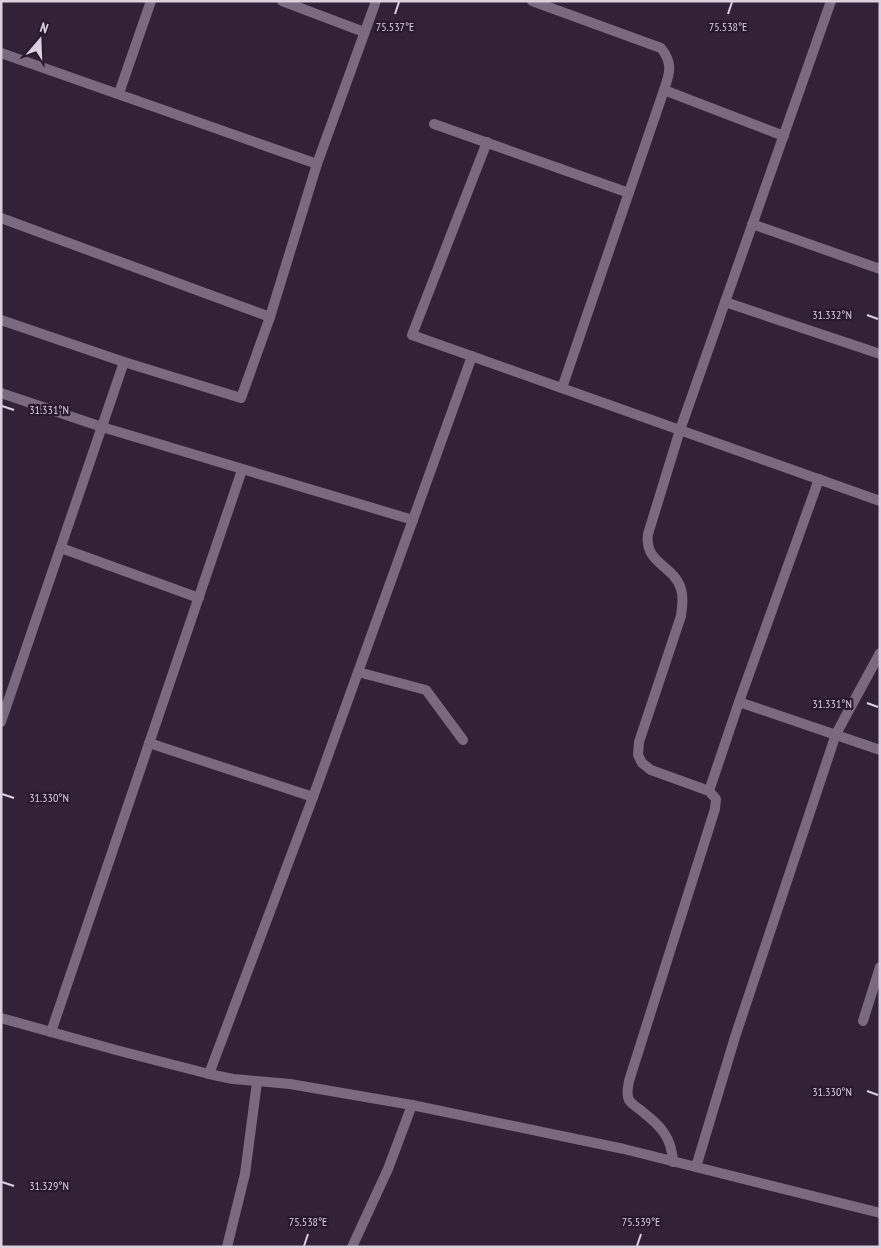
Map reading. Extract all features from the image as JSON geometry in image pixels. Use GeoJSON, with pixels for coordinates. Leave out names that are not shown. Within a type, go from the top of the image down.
{"type":"FeatureCollection","features":[{"type":"Feature","properties":{"kind":"street"},"geometry":{"type":"LineString","coordinates":[[119,93],[151,1]]}},
{"type":"Feature","properties":{"kind":"street"},"geometry":{"type":"LineString","coordinates":[[282,1],[364,32]]}},
{"type":"Feature","properties":{"kind":"street"},"geometry":{"type":"LineString","coordinates":[[1,320],[124,362],[241,398],[270,317],[317,164],[376,1]]}},
{"type":"Feature","properties":{"kind":"street"},"geometry":{"type":"LineString","coordinates":[[532,1],[661,48],[668,56],[670,64],[670,73],[562,388]]}},
{"type":"Feature","properties":{"kind":"street"},"geometry":{"type":"LineString","coordinates":[[673,1162],[670,1141],[648,1115],[630,1101],[627,1092],[629,1080],[716,809],[716,799],[709,791],[651,770],[642,762],[638,755],[638,742],[681,616],[683,602],[681,588],[676,579],[650,554],[647,542],[680,430],[831,1]]}},
{"type":"Feature","properties":{"kind":"street"},"geometry":{"type":"LineString","coordinates":[[1,54],[119,93],[317,164]]}},
{"type":"Feature","properties":{"kind":"street"},"geometry":{"type":"LineString","coordinates":[[664,90],[784,136]]}},
{"type":"Feature","properties":{"kind":"street"},"geometry":{"type":"LineString","coordinates":[[434,124],[629,193]]}},
{"type":"Feature","properties":{"kind":"street"},"geometry":{"type":"LineString","coordinates":[[487,142],[412,335],[880,501]]}},
{"type":"Feature","properties":{"kind":"street"},"geometry":{"type":"LineString","coordinates":[[1,218],[270,317]]}},
{"type":"Feature","properties":{"kind":"street"},"geometry":{"type":"LineString","coordinates":[[752,224],[880,269]]}},
{"type":"Feature","properties":{"kind":"street"},"geometry":{"type":"LineString","coordinates":[[725,302],[880,354]]}},
{"type":"Feature","properties":{"kind":"street"},"geometry":{"type":"LineString","coordinates":[[209,1074],[358,672],[472,356]]}},
{"type":"Feature","properties":{"kind":"street"},"geometry":{"type":"LineString","coordinates":[[1,722],[124,362]]}},
{"type":"Feature","properties":{"kind":"street"},"geometry":{"type":"LineString","coordinates":[[1,393],[102,427],[413,520]]}},
{"type":"Feature","properties":{"kind":"street"},"geometry":{"type":"LineString","coordinates":[[51,1032],[242,470]]}},
{"type":"Feature","properties":{"kind":"street"},"geometry":{"type":"LineString","coordinates":[[709,791],[819,479]]}},
{"type":"Feature","properties":{"kind":"street"},"geometry":{"type":"LineString","coordinates":[[61,548],[198,598]]}},
{"type":"Feature","properties":{"kind":"street"},"geometry":{"type":"LineString","coordinates":[[696,1167],[735,1037],[836,734],[880,653]]}},
{"type":"Feature","properties":{"kind":"street"},"geometry":{"type":"LineString","coordinates":[[358,672],[426,690],[463,740]]}},
{"type":"Feature","properties":{"kind":"street"},"geometry":{"type":"LineString","coordinates":[[739,702],[880,750]]}},
{"type":"Feature","properties":{"kind":"street"},"geometry":{"type":"LineString","coordinates":[[149,743],[312,797]]}},
{"type":"Feature","properties":{"kind":"street"},"geometry":{"type":"LineString","coordinates":[[863,1021],[880,967]]}},
{"type":"Feature","properties":{"kind":"street"},"geometry":{"type":"LineString","coordinates":[[1,1018],[209,1074],[257,1082],[290,1084],[412,1105],[624,1150],[880,1213]]}},
{"type":"Feature","properties":{"kind":"street"},"geometry":{"type":"LineString","coordinates":[[227,1247],[245,1174],[257,1082]]}},
{"type":"Feature","properties":{"kind":"street"},"geometry":{"type":"LineString","coordinates":[[352,1247],[388,1169],[412,1105]]}}]}
